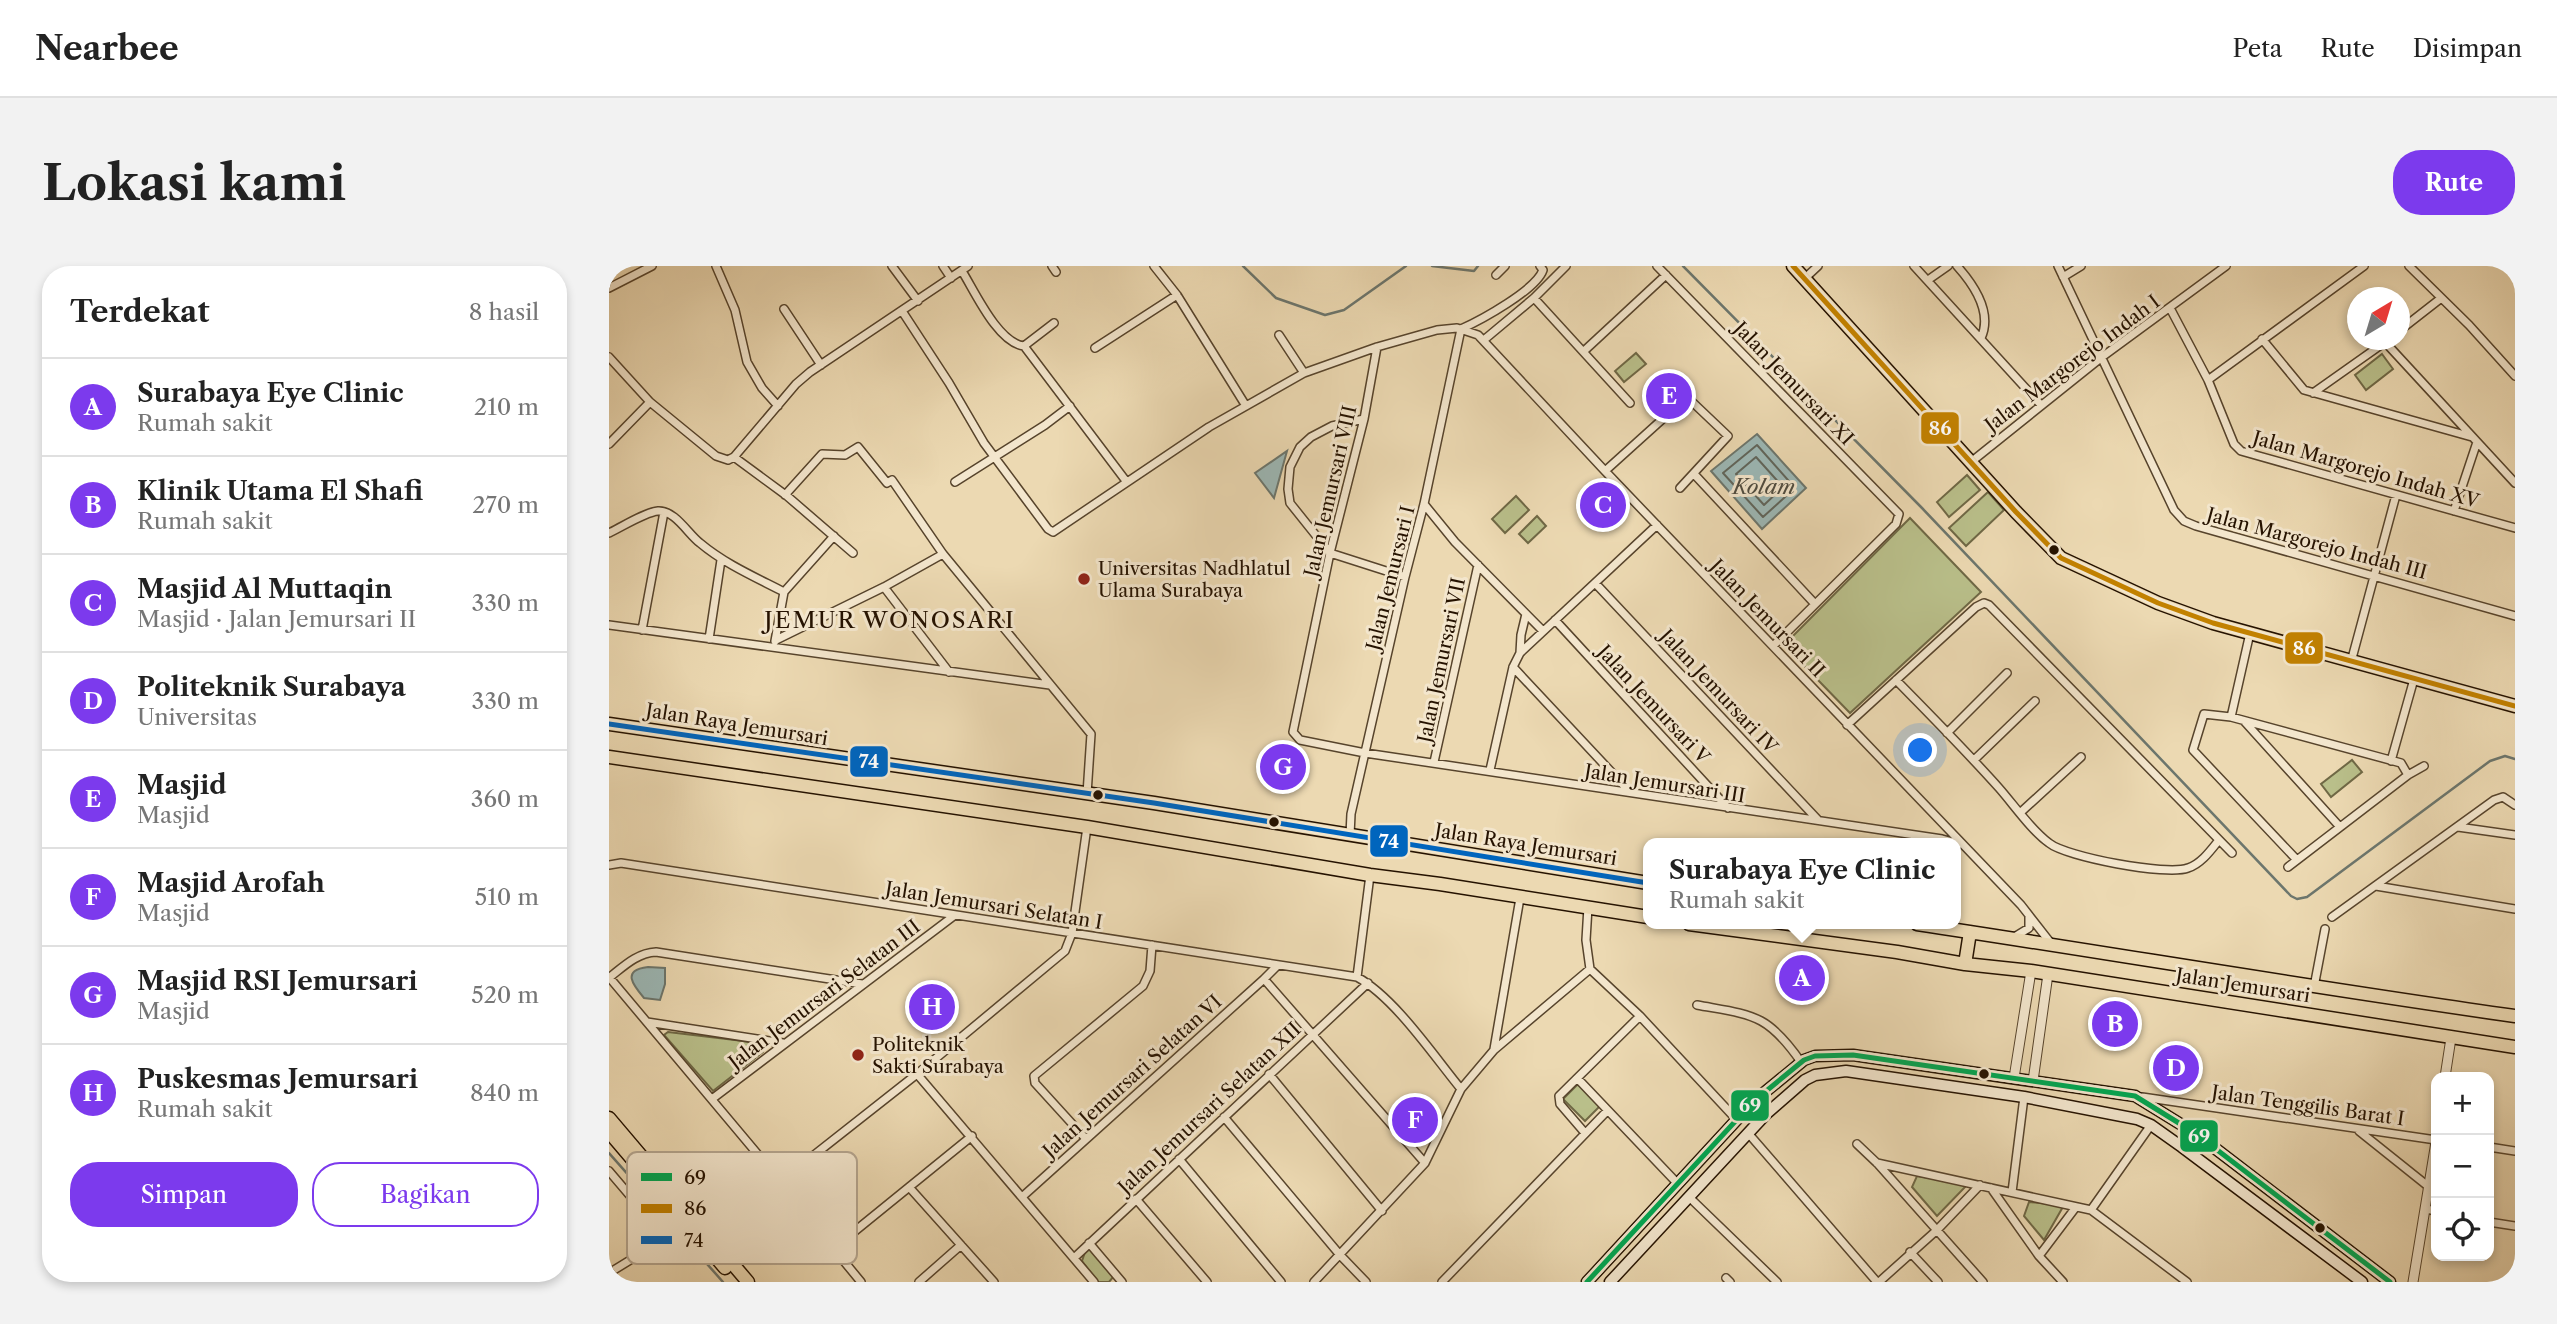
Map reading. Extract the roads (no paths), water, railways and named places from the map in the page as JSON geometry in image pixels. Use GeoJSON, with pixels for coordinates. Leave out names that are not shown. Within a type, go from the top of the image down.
{"type":"FeatureCollection","features":[{"type":"Feature","properties":{"kind":"main road"},"geometry":{"type":"LineString","coordinates":[[1793,266],[2061,558],[2165,606],[2250,634],[2515,706]]}},
{"type":"Feature","properties":{"kind":"main road","name":"Jalan Raya Jemursari"},"geometry":{"type":"LineString","coordinates":[[609,724],[1087,794],[1643,882]]}},
{"type":"Feature","properties":{"kind":"main road"},"geometry":{"type":"LineString","coordinates":[[609,757],[1087,827],[1370,875],[1643,916]]}},
{"type":"Feature","properties":{"kind":"main road"},"geometry":{"type":"LineString","coordinates":[[1726,929],[1965,964],[1970,932],[1950,929]]}},
{"type":"Feature","properties":{"kind":"main road","name":"Jalan Jemursari"},"geometry":{"type":"LineString","coordinates":[[1970,932],[2314,988],[2515,1016]]}},
{"type":"Feature","properties":{"kind":"main road","name":"Jalan Jemursari"},"geometry":{"type":"LineString","coordinates":[[1965,964],[2031,971],[2515,1047]]}},
{"type":"Feature","properties":{"kind":"main road"},"geometry":{"type":"LineString","coordinates":[[1587,1282],[1754,1101],[1801,1062],[1815,1056],[1853,1055],[2135,1096],[2195,1133],[2390,1282]]}},
{"type":"Feature","properties":{"kind":"main road"},"geometry":{"type":"LineString","coordinates":[[1930,1083],[1935,1066]]}},
{"type":"Feature","properties":{"kind":"main road"},"geometry":{"type":"LineString","coordinates":[[1602,1266],[1612,1280],[1766,1114],[1805,1080],[1815,1075],[1846,1071],[2024,1097],[2123,1115],[2151,1125],[2362,1282]]}},
{"type":"Feature","properties":{"kind":"main road"},"geometry":{"type":"LineString","coordinates":[[1754,1101],[1766,1114]]}},
{"type":"Feature","properties":{"kind":"main road"},"geometry":{"type":"LineString","coordinates":[[609,1118],[631,1152]]}},
{"type":"Feature","properties":{"kind":"main road"},"geometry":{"type":"LineString","coordinates":[[609,1132],[627,1157]]}},
{"type":"Feature","properties":{"kind":"main road"},"geometry":{"type":"LineString","coordinates":[[718,1264],[737,1282]]}},
{"type":"Feature","properties":{"kind":"main road"},"geometry":{"type":"LineString","coordinates":[[733,1264],[748,1282]]}},
{"type":"Feature","properties":{"kind":"street"},"geometry":{"type":"LineString","coordinates":[[609,288],[652,266]]}},
{"type":"Feature","properties":{"kind":"street"},"geometry":{"type":"LineString","coordinates":[[716,266],[735,310],[747,362],[762,388],[778,405]]}},
{"type":"Feature","properties":{"kind":"street"},"geometry":{"type":"LineString","coordinates":[[892,266],[918,301]]}},
{"type":"Feature","properties":{"kind":"street"},"geometry":{"type":"LineString","coordinates":[[943,266],[951,278]]}},
{"type":"Feature","properties":{"kind":"street"},"geometry":{"type":"LineString","coordinates":[[1154,266],[1177,295],[1246,406]]}},
{"type":"Feature","properties":{"kind":"street"},"geometry":{"type":"LineString","coordinates":[[1496,275],[1504,266]]}},
{"type":"Feature","properties":{"kind":"street"},"geometry":{"type":"LineString","coordinates":[[1461,329],[1513,299],[1541,276],[1543,270],[1540,266]]}},
{"type":"Feature","properties":{"kind":"street"},"geometry":{"type":"LineString","coordinates":[[902,311],[984,443],[1048,529],[1053,532],[1124,478],[1209,426],[1321,365],[1437,330],[1461,329],[1485,339],[1534,298],[1566,266]]}},
{"type":"Feature","properties":{"kind":"street","name":"Jalan Jemursari XI"},"geometry":{"type":"LineString","coordinates":[[1657,266],[1896,510],[1899,517],[1896,524],[1815,604]]}},
{"type":"Feature","properties":{"kind":"street"},"geometry":{"type":"LineString","coordinates":[[1804,279],[1818,266]]}},
{"type":"Feature","properties":{"kind":"street"},"geometry":{"type":"LineString","coordinates":[[1914,266],[2041,405]]}},
{"type":"Feature","properties":{"kind":"street"},"geometry":{"type":"LineString","coordinates":[[1928,280],[1948,266]]}},
{"type":"Feature","properties":{"kind":"street"},"geometry":{"type":"LineString","coordinates":[[1957,266],[1973,286],[1986,319],[1981,338]]}},
{"type":"Feature","properties":{"kind":"street","name":"Jalan Margorejo Indah III"},"geometry":{"type":"LineString","coordinates":[[2058,266],[2174,510],[2184,521],[2515,615]]}},
{"type":"Feature","properties":{"kind":"street"},"geometry":{"type":"LineString","coordinates":[[2063,277],[2081,266]]}},
{"type":"Feature","properties":{"kind":"street","name":"Jalan Margorejo Indah I"},"geometry":{"type":"LineString","coordinates":[[1971,462],[2102,357],[2226,266]]}},
{"type":"Feature","properties":{"kind":"street"},"geometry":{"type":"LineString","coordinates":[[2208,380],[2364,266]]}},
{"type":"Feature","properties":{"kind":"street"},"geometry":{"type":"LineString","coordinates":[[2409,266],[2469,325],[2515,376]]}},
{"type":"Feature","properties":{"kind":"street"},"geometry":{"type":"LineString","coordinates":[[2511,266],[2515,270]]}},
{"type":"Feature","properties":{"kind":"street"},"geometry":{"type":"LineString","coordinates":[[609,357],[650,402],[716,456],[728,460],[734,457],[800,380],[965,268],[1002,334],[1015,344],[1024,346],[1124,478]]}},
{"type":"Feature","properties":{"kind":"street"},"geometry":{"type":"LineString","coordinates":[[1584,351],[1666,275]]}},
{"type":"Feature","properties":{"kind":"street"},"geometry":{"type":"LineString","coordinates":[[1095,348],[1177,295]]}},
{"type":"Feature","properties":{"kind":"street"},"geometry":{"type":"LineString","coordinates":[[1534,298],[1630,403]]}},
{"type":"Feature","properties":{"kind":"street"},"geometry":{"type":"LineString","coordinates":[[2410,322],[2440,299]]}},
{"type":"Feature","properties":{"kind":"street","name":"Jalan Margorejo Indah XV"},"geometry":{"type":"LineString","coordinates":[[2170,308],[2208,380],[2234,444],[2241,451],[2515,528]]}},
{"type":"Feature","properties":{"kind":"street"},"geometry":{"type":"LineString","coordinates":[[784,309],[821,365]]}},
{"type":"Feature","properties":{"kind":"street"},"geometry":{"type":"LineString","coordinates":[[1024,346],[1054,323]]}},
{"type":"Feature","properties":{"kind":"street","name":"Jalan Jemursari I"},"geometry":{"type":"LineString","coordinates":[[1350,836],[1351,814],[1364,753],[1424,504],[1461,329]]}},
{"type":"Feature","properties":{"kind":"street"},"geometry":{"type":"LineString","coordinates":[[1279,335],[1304,373]]}},
{"type":"Feature","properties":{"kind":"street","name":"Jalan Jemursari II"},"geometry":{"type":"LineString","coordinates":[[1485,339],[1605,471],[1955,838]]}},
{"type":"Feature","properties":{"kind":"street"},"geometry":{"type":"LineString","coordinates":[[2262,339],[2300,387],[2475,440]]}},
{"type":"Feature","properties":{"kind":"street","name":"Jalan Jemursari VIII"},"geometry":{"type":"LineString","coordinates":[[1364,753],[1300,740],[1293,732],[1330,553],[1364,419],[1377,347]]}},
{"type":"Feature","properties":{"kind":"street"},"geometry":{"type":"LineString","coordinates":[[2313,393],[2373,350]]}},
{"type":"Feature","properties":{"kind":"street"},"geometry":{"type":"LineString","coordinates":[[2394,350],[2515,483]]}},
{"type":"Feature","properties":{"kind":"street"},"geometry":{"type":"LineString","coordinates":[[1605,471],[1687,397],[1728,436],[1680,488]]}},
{"type":"Feature","properties":{"kind":"street"},"geometry":{"type":"LineString","coordinates":[[609,444],[650,402]]}},
{"type":"Feature","properties":{"kind":"street"},"geometry":{"type":"LineString","coordinates":[[955,482],[1070,406]]}},
{"type":"Feature","properties":{"kind":"street"},"geometry":{"type":"LineString","coordinates":[[1364,419],[1332,426],[1311,437],[1300,447],[1290,467],[1288,489],[1293,509],[1330,553],[1405,578]]}},
{"type":"Feature","properties":{"kind":"street"},"geometry":{"type":"LineString","coordinates":[[2454,511],[2475,440]]}},
{"type":"Feature","properties":{"kind":"street"},"geometry":{"type":"LineString","coordinates":[[785,495],[823,454],[845,455],[858,447],[887,483],[892,480],[943,554],[1091,734],[1087,794]]}},
{"type":"Feature","properties":{"kind":"street"},"geometry":{"type":"LineString","coordinates":[[734,457],[785,495],[853,553]]}},
{"type":"Feature","properties":{"kind":"street"},"geometry":{"type":"LineString","coordinates":[[1694,474],[1815,604],[1773,646]]}},
{"type":"Feature","properties":{"kind":"street"},"geometry":{"type":"LineString","coordinates":[[2351,662],[2396,495]]}},
{"type":"Feature","properties":{"kind":"street"},"geometry":{"type":"LineString","coordinates":[[1424,504],[1478,565],[1543,631]]}},
{"type":"Feature","properties":{"kind":"street"},"geometry":{"type":"LineString","coordinates":[[609,533],[657,511],[664,512],[675,518],[698,542],[720,559],[783,592]]}},
{"type":"Feature","properties":{"kind":"street"},"geometry":{"type":"LineString","coordinates":[[642,630],[664,512]]}},
{"type":"Feature","properties":{"kind":"street"},"geometry":{"type":"LineString","coordinates":[[1490,771],[1513,667],[1520,653],[1657,525]]}},
{"type":"Feature","properties":{"kind":"street"},"geometry":{"type":"LineString","coordinates":[[775,644],[783,592],[834,536]]}},
{"type":"Feature","properties":{"kind":"street"},"geometry":{"type":"LineString","coordinates":[[775,644],[943,554]]}},
{"type":"Feature","properties":{"kind":"street"},"geometry":{"type":"LineString","coordinates":[[709,639],[720,559]]}},
{"type":"Feature","properties":{"kind":"street","name":"Jalan Jemursari VII"},"geometry":{"type":"LineString","coordinates":[[1434,762],[1478,565]]}},
{"type":"Feature","properties":{"kind":"street","name":"Jalan Jemursari IV"},"geometry":{"type":"LineString","coordinates":[[1596,584],[1818,820]]}},
{"type":"Feature","properties":{"kind":"street"},"geometry":{"type":"LineString","coordinates":[[884,587],[949,672]]}},
{"type":"Feature","properties":{"kind":"street"},"geometry":{"type":"LineString","coordinates":[[1847,725],[1980,605],[1989,605],[2232,853]]}},
{"type":"Feature","properties":{"kind":"street"},"geometry":{"type":"LineString","coordinates":[[1520,653],[1526,614]]}},
{"type":"Feature","properties":{"kind":"street","name":"Jalan Jemursari V"},"geometry":{"type":"LineString","coordinates":[[1555,620],[1729,809]]}},
{"type":"Feature","properties":{"kind":"street"},"geometry":{"type":"LineString","coordinates":[[609,625],[709,639],[775,644],[1050,685]]}},
{"type":"Feature","properties":{"kind":"street"},"geometry":{"type":"LineString","coordinates":[[2231,717],[2250,634]]}},
{"type":"Feature","properties":{"kind":"street"},"geometry":{"type":"LineString","coordinates":[[1513,667],[1631,793]]}},
{"type":"Feature","properties":{"kind":"street"},"geometry":{"type":"LineString","coordinates":[[1947,733],[2007,673]]}},
{"type":"Feature","properties":{"kind":"street"},"geometry":{"type":"LineString","coordinates":[[2391,761],[2414,679]]}},
{"type":"Feature","properties":{"kind":"street"},"geometry":{"type":"LineString","coordinates":[[1896,680],[1974,760],[2048,843],[2057,849],[2143,868],[2173,871],[2189,868],[2207,855],[2219,840]]}},
{"type":"Feature","properties":{"kind":"street"},"geometry":{"type":"LineString","coordinates":[[1974,760],[2035,701]]}},
{"type":"Feature","properties":{"kind":"street"},"geometry":{"type":"LineString","coordinates":[[2296,859],[2193,750],[2204,714],[2231,717],[2403,764],[2408,775]]}},
{"type":"Feature","properties":{"kind":"street"},"geometry":{"type":"LineString","coordinates":[[2242,720],[2340,827]]}},
{"type":"Feature","properties":{"kind":"street","name":"Jalan Jemursari III"},"geometry":{"type":"LineString","coordinates":[[1364,753],[1934,838]]}},
{"type":"Feature","properties":{"kind":"street"},"geometry":{"type":"LineString","coordinates":[[2021,812],[2081,757]]}},
{"type":"Feature","properties":{"kind":"street"},"geometry":{"type":"LineString","coordinates":[[2288,867],[2408,775],[2424,766]]}},
{"type":"Feature","properties":{"kind":"street"},"geometry":{"type":"LineString","coordinates":[[2332,917],[2500,798],[2507,798],[2515,805]]}},
{"type":"Feature","properties":{"kind":"street"},"geometry":{"type":"LineString","coordinates":[[819,1152],[1059,957],[1069,943],[1072,933],[1087,827]]}},
{"type":"Feature","properties":{"kind":"street"},"geometry":{"type":"LineString","coordinates":[[2458,827],[2515,835]]}},
{"type":"Feature","properties":{"kind":"street","name":"Jalan Jemursari II"},"geometry":{"type":"LineString","coordinates":[[1961,844],[2021,905],[2054,947]]}},
{"type":"Feature","properties":{"kind":"street","name":"Jalan Jemursari Selatan I"},"geometry":{"type":"LineString","coordinates":[[609,865],[621,863],[1357,977],[1370,984]]}},
{"type":"Feature","properties":{"kind":"street"},"geometry":{"type":"LineString","coordinates":[[1357,977],[1370,875]]}},
{"type":"Feature","properties":{"kind":"street"},"geometry":{"type":"LineString","coordinates":[[2376,886],[2515,909]]}},
{"type":"Feature","properties":{"kind":"street"},"geometry":{"type":"LineString","coordinates":[[1494,1050],[1520,898]]}},
{"type":"Feature","properties":{"kind":"street"},"geometry":{"type":"LineString","coordinates":[[1588,907],[1586,940],[1590,969],[1640,1016],[1735,1119]]}},
{"type":"Feature","properties":{"kind":"street","name":"Jalan Jemursari Selatan III"},"geometry":{"type":"LineString","coordinates":[[712,1099],[955,915]]}},
{"type":"Feature","properties":{"kind":"street"},"geometry":{"type":"LineString","coordinates":[[2009,938],[2027,931],[2029,917]]}},
{"type":"Feature","properties":{"kind":"street"},"geometry":{"type":"LineString","coordinates":[[2314,988],[2325,929]]}},
{"type":"Feature","properties":{"kind":"street"},"geometry":{"type":"LineString","coordinates":[[1086,1139],[1035,1083],[1034,1076],[1143,986],[1150,971],[1152,945]]}},
{"type":"Feature","properties":{"kind":"street"},"geometry":{"type":"LineString","coordinates":[[756,1152],[609,977],[637,957],[656,952],[862,984]]}},
{"type":"Feature","properties":{"kind":"street","name":"Jalan Jemursari Selatan VI"},"geometry":{"type":"LineString","coordinates":[[1022,1197],[1278,965]]}},
{"type":"Feature","properties":{"kind":"street"},"geometry":{"type":"LineString","coordinates":[[1314,1282],[1425,1163],[1461,1089],[1494,1050],[1590,969]]}},
{"type":"Feature","properties":{"kind":"street"},"geometry":{"type":"LineString","coordinates":[[2014,1078],[2031,971]]}},
{"type":"Feature","properties":{"kind":"street"},"geometry":{"type":"LineString","coordinates":[[2033,1081],[2048,974]]}},
{"type":"Feature","properties":{"kind":"street"},"geometry":{"type":"LineString","coordinates":[[1264,979],[1425,1163]]}},
{"type":"Feature","properties":{"kind":"street"},"geometry":{"type":"LineString","coordinates":[[1370,984],[1461,1089]]}},
{"type":"Feature","properties":{"kind":"street","name":"Jalan Jemursari Selatan XII"},"geometry":{"type":"LineString","coordinates":[[1074,1258],[1312,1034],[1370,984]]}},
{"type":"Feature","properties":{"kind":"street"},"geometry":{"type":"LineString","coordinates":[[1697,1005],[1751,1016],[1765,1022],[1777,1031],[1801,1062]]}},
{"type":"Feature","properties":{"kind":"street"},"geometry":{"type":"LineString","coordinates":[[1584,1133],[1558,1099],[1640,1016]]}},
{"type":"Feature","properties":{"kind":"street"},"geometry":{"type":"LineString","coordinates":[[647,1021],[783,1043]]}},
{"type":"Feature","properties":{"kind":"street"},"geometry":{"type":"LineString","coordinates":[[2446,1072],[2451,1038]]}},
{"type":"Feature","properties":{"kind":"street"},"geometry":{"type":"LineString","coordinates":[[917,1074],[1094,1282]]}},
{"type":"Feature","properties":{"kind":"street"},"geometry":{"type":"LineString","coordinates":[[1269,1074],[1382,1211]]}},
{"type":"Feature","properties":{"kind":"street"},"geometry":{"type":"LineString","coordinates":[[1578,1079],[1678,1184]]}},
{"type":"Feature","properties":{"kind":"street","name":"Jalan Tenggilis Barat I"},"geometry":{"type":"LineString","coordinates":[[2135,1096],[2431,1140]]}},
{"type":"Feature","properties":{"kind":"street"},"geometry":{"type":"LineString","coordinates":[[2012,1192],[2024,1097]]}},
{"type":"Feature","properties":{"kind":"street"},"geometry":{"type":"LineString","coordinates":[[1442,1282],[1607,1111]]}},
{"type":"Feature","properties":{"kind":"street"},"geometry":{"type":"LineString","coordinates":[[1223,1117],[1366,1282]]}},
{"type":"Feature","properties":{"kind":"street"},"geometry":{"type":"LineString","coordinates":[[2091,1210],[2151,1125]]}},
{"type":"Feature","properties":{"kind":"street"},"geometry":{"type":"LineString","coordinates":[[2356,1129],[2429,1187]]}},
{"type":"Feature","properties":{"kind":"street"},"geometry":{"type":"LineString","coordinates":[[1748,1133],[1878,1282],[1937,1230],[1980,1185]]}},
{"type":"Feature","properties":{"kind":"street"},"geometry":{"type":"LineString","coordinates":[[857,1230],[972,1136]]}},
{"type":"Feature","properties":{"kind":"street"},"geometry":{"type":"LineString","coordinates":[[1857,1144],[1983,1282]]}},
{"type":"Feature","properties":{"kind":"street"},"geometry":{"type":"LineString","coordinates":[[2494,1148],[2515,1151]]}},
{"type":"Feature","properties":{"kind":"street"},"geometry":{"type":"LineString","coordinates":[[1178,1159],[1281,1282]]}},
{"type":"Feature","properties":{"kind":"street"},"geometry":{"type":"LineString","coordinates":[[1877,1163],[2091,1210],[2187,1282]]}},
{"type":"Feature","properties":{"kind":"street"},"geometry":{"type":"LineString","coordinates":[[609,1171],[627,1186]]}},
{"type":"Feature","properties":{"kind":"street"},"geometry":{"type":"LineString","coordinates":[[2413,1282],[2431,1210],[2431,1174]]}},
{"type":"Feature","properties":{"kind":"street"},"geometry":{"type":"LineString","coordinates":[[909,1187],[994,1282]]}},
{"type":"Feature","properties":{"kind":"street"},"geometry":{"type":"LineString","coordinates":[[1991,1188],[2039,1256],[2063,1282]]}},
{"type":"Feature","properties":{"kind":"street"},"geometry":{"type":"LineString","coordinates":[[1689,1197],[1777,1282]]}},
{"type":"Feature","properties":{"kind":"street"},"geometry":{"type":"LineString","coordinates":[[1136,1199],[1207,1282]]}},
{"type":"Feature","properties":{"kind":"street"},"geometry":{"type":"LineString","coordinates":[[2039,1256],[2076,1207]]}},
{"type":"Feature","properties":{"kind":"street"},"geometry":{"type":"LineString","coordinates":[[2494,1223],[2515,1226]]}},
{"type":"Feature","properties":{"kind":"street"},"geometry":{"type":"LineString","coordinates":[[1089,1243],[1122,1282]]}},
{"type":"Feature","properties":{"kind":"street"},"geometry":{"type":"LineString","coordinates":[[919,1282],[961,1245]]}},
{"type":"Feature","properties":{"kind":"street"},"geometry":{"type":"LineString","coordinates":[[1910,1252],[1938,1282]]}},
{"type":"Feature","properties":{"kind":"street"},"geometry":{"type":"LineString","coordinates":[[611,1269],[627,1259]]}},
{"type":"Feature","properties":{"kind":"street"},"geometry":{"type":"LineString","coordinates":[[846,1264],[861,1282]]}},
{"type":"Feature","properties":{"kind":"water","name":"Kolam"},"geometry":{"type":"Polygon","coordinates":[[[1757,434],[1806,488],[1762,529],[1711,471],[1757,434]]]}},
{"type":"Feature","properties":{"kind":"water"},"geometry":{"type":"Polygon","coordinates":[[[1287,451],[1274,498],[1255,473],[1287,451]]]}},
{"type":"Feature","properties":{"kind":"water"},"geometry":{"type":"Polygon","coordinates":[[[648,967],[665,968],[665,984],[660,1000],[644,998],[633,983],[634,971],[648,967]]]}},
{"type":"Feature","properties":{"kind":"waterway"},"geometry":{"type":"LineString","coordinates":[[1243,266],[1276,298],[1325,315],[1344,310],[1406,266]]}},
{"type":"Feature","properties":{"kind":"waterway"},"geometry":{"type":"LineString","coordinates":[[1432,266],[1474,271],[1478,266]]}},
{"type":"Feature","properties":{"kind":"waterway"},"geometry":{"type":"LineString","coordinates":[[1683,266],[1922,508],[2291,896],[2297,899],[2307,897],[2490,761],[2505,756],[2515,759]]}},
{"type":"Feature","properties":{"kind":"waterway"},"geometry":{"type":"LineString","coordinates":[[609,1153],[627,1173]]}},
{"type":"Feature","properties":{"kind":"waterway"},"geometry":{"type":"LineString","coordinates":[[707,1264],[723,1282]]}},
{"type":"Feature","properties":{"kind":"place","name":"Masjid"},"geometry":{"type":"Point","coordinates":[1669,396]}},
{"type":"Feature","properties":{"kind":"place","name":"Masjid Al Muttaqin"},"geometry":{"type":"Point","coordinates":[1603,505]}},
{"type":"Feature","properties":{"kind":"place","name":"Universitas Nadhlatul Ulama Surabaya"},"geometry":{"type":"Point","coordinates":[1084,579]}},
{"type":"Feature","properties":{"kind":"place","name":"Masjid RSI Jemursari"},"geometry":{"type":"Point","coordinates":[1283,767]}},
{"type":"Feature","properties":{"kind":"place","name":"Surabaya Eye Clinic"},"geometry":{"type":"Point","coordinates":[1802,978]}},
{"type":"Feature","properties":{"kind":"place","name":"Puskesmas Jemursari"},"geometry":{"type":"Point","coordinates":[932,1007]}},
{"type":"Feature","properties":{"kind":"place","name":"Klinik Utama El Shafi"},"geometry":{"type":"Point","coordinates":[2115,1024]}},
{"type":"Feature","properties":{"kind":"place","name":"Politeknik Sakti Surabaya"},"geometry":{"type":"Point","coordinates":[858,1055]}},
{"type":"Feature","properties":{"kind":"place","name":"Politeknik Surabaya"},"geometry":{"type":"Point","coordinates":[2176,1068]}},
{"type":"Feature","properties":{"kind":"place","name":"Masjid Arofah"},"geometry":{"type":"Point","coordinates":[1415,1120]}},
{"type":"Feature","properties":{"kind":"district","name":"JEMUR WONOSARI"},"geometry":{"type":"Point","coordinates":[890,620]}}]}
